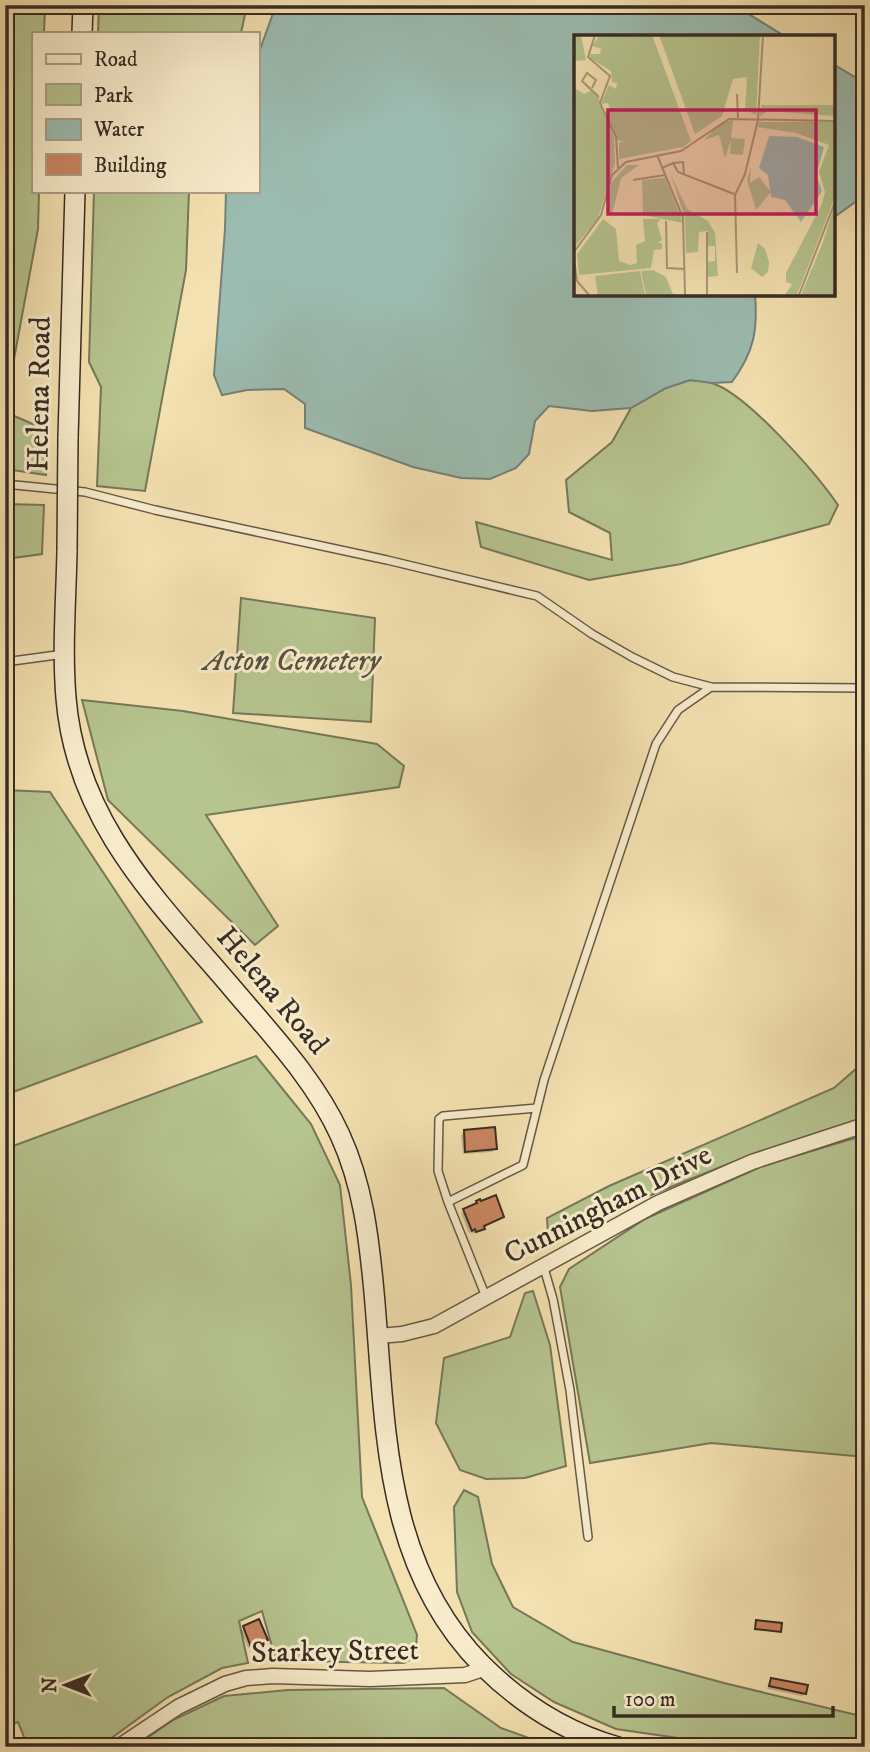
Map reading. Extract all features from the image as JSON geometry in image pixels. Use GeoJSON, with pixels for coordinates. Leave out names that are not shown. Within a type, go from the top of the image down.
{"type":"FeatureCollection","features":[{"type":"Feature","properties":{"kind":"main road"},"geometry":{"type":"LineString","coordinates":[[82,32],[83,5]]}},
{"type":"Feature","properties":{"kind":"main road","name":"Helena Road"},"geometry":{"type":"LineString","coordinates":[[75,192],[64,654],[66,700],[82,777],[101,820],[141,880],[304,1074],[331,1116],[341,1138],[358,1186],[367,1224],[387,1446],[407,1539],[432,1600],[451,1630],[503,1685],[544,1716],[618,1747]]}},
{"type":"Feature","properties":{"kind":"street","name":"Cunningham Drive"},"geometry":{"type":"LineString","coordinates":[[378,1336],[402,1334],[434,1326],[659,1203],[726,1172],[865,1125]]}},
{"type":"Feature","properties":{"kind":"street","name":"Starkey Street"},"geometry":{"type":"LineString","coordinates":[[118,1747],[139,1731],[196,1697],[246,1678],[273,1676],[370,1679],[465,1675],[485,1668]]}},
{"type":"Feature","properties":{"kind":"lane"},"geometry":{"type":"LineString","coordinates":[[5,484],[85,492],[537,596],[592,634],[632,657],[673,677],[711,687],[865,688]]}},
{"type":"Feature","properties":{"kind":"lane"},"geometry":{"type":"LineString","coordinates":[[5,662],[64,654]]}},
{"type":"Feature","properties":{"kind":"lane"},"geometry":{"type":"LineString","coordinates":[[448,1202],[523,1165],[544,1080],[656,744],[678,710],[711,687]]}},
{"type":"Feature","properties":{"kind":"lane"},"geometry":{"type":"LineString","coordinates":[[486,1298],[438,1171],[439,1119],[443,1116],[537,1108]]}},
{"type":"Feature","properties":{"kind":"lane"},"geometry":{"type":"LineString","coordinates":[[544,1268],[553,1299],[570,1390],[587,1537]]}},
{"type":"Feature","properties":{"kind":"green space"},"geometry":{"type":"Polygon","coordinates":[[[5,5],[45,5],[44,32],[32,32],[32,192],[39,192],[38,229],[5,408],[5,5]]]}},
{"type":"Feature","properties":{"kind":"green space"},"geometry":{"type":"Polygon","coordinates":[[[99,5],[247,5],[241,32],[98,32],[99,5]]]}},
{"type":"Feature","properties":{"kind":"green space"},"geometry":{"type":"Polygon","coordinates":[[[94,192],[189,192],[186,270],[145,491],[97,486],[101,387],[89,362],[94,192]]]}},
{"type":"Feature","properties":{"kind":"green space"},"geometry":{"type":"Polygon","coordinates":[[[690,380],[712,383],[727,390],[780,436],[838,505],[829,524],[681,564],[589,580],[481,547],[476,522],[612,560],[610,533],[569,512],[566,480],[612,442],[631,408],[666,388],[690,380]]]}},
{"type":"Feature","properties":{"kind":"green space"},"geometry":{"type":"Polygon","coordinates":[[[5,412],[42,428],[46,475],[5,469],[5,412]]]}},
{"type":"Feature","properties":{"kind":"green space"},"geometry":{"type":"Polygon","coordinates":[[[5,504],[44,505],[42,554],[5,559],[5,504]]]}},
{"type":"Feature","properties":{"kind":"green space","name":"Acton Cemetery"},"geometry":{"type":"Polygon","coordinates":[[[241,598],[375,618],[371,722],[233,713],[241,598]]]}},
{"type":"Feature","properties":{"kind":"green space"},"geometry":{"type":"Polygon","coordinates":[[[82,700],[183,711],[377,744],[404,766],[399,787],[206,815],[278,926],[255,945],[108,800],[82,700]]]}},
{"type":"Feature","properties":{"kind":"green space"},"geometry":{"type":"Polygon","coordinates":[[[5,790],[50,792],[202,1022],[5,1095],[5,790]]]}},
{"type":"Feature","properties":{"kind":"green space"},"geometry":{"type":"Polygon","coordinates":[[[256,1056],[311,1124],[340,1185],[351,1285],[362,1497],[417,1635],[415,1657],[404,1663],[276,1661],[262,1611],[239,1621],[248,1663],[222,1668],[168,1697],[99,1747],[28,1747],[18,1722],[5,1727],[5,1149],[256,1056]]]}},
{"type":"Feature","properties":{"kind":"green space"},"geometry":{"type":"Polygon","coordinates":[[[865,1061],[865,1117],[758,1152],[554,1237],[548,1233],[547,1218],[609,1186],[834,1088],[865,1061]]]}},
{"type":"Feature","properties":{"kind":"green space"},"geometry":{"type":"Polygon","coordinates":[[[865,1135],[865,1457],[711,1443],[590,1463],[560,1287],[569,1269],[645,1219],[765,1165],[865,1135]]]}},
{"type":"Feature","properties":{"kind":"green space"},"geometry":{"type":"Polygon","coordinates":[[[533,1291],[550,1345],[566,1466],[525,1478],[486,1479],[460,1470],[436,1423],[444,1358],[510,1337],[525,1293],[533,1291]]]}},
{"type":"Feature","properties":{"kind":"green space"},"geometry":{"type":"Polygon","coordinates":[[[464,1490],[478,1497],[492,1564],[513,1607],[573,1642],[724,1683],[865,1717],[865,1732],[849,1747],[740,1747],[616,1729],[554,1702],[511,1674],[472,1632],[457,1592],[454,1507],[464,1490]]]}},
{"type":"Feature","properties":{"kind":"green space"},"geometry":{"type":"Polygon","coordinates":[[[444,1688],[501,1728],[554,1747],[134,1747],[173,1720],[224,1696],[288,1690],[444,1688]]]}},
{"type":"Feature","properties":{"kind":"water"},"geometry":{"type":"Polygon","coordinates":[[[276,5],[734,5],[783,35],[574,35],[574,296],[755,296],[753,340],[745,361],[732,382],[690,380],[666,388],[631,408],[592,411],[549,406],[535,421],[529,454],[516,468],[490,479],[461,478],[413,467],[305,428],[305,404],[284,389],[247,390],[222,395],[214,375],[226,192],[259,192],[259,52],[276,5]]]}},
{"type":"Feature","properties":{"kind":"water"},"geometry":{"type":"Polygon","coordinates":[[[835,65],[865,83],[865,195],[835,217],[835,65]]]}},
{"type":"Feature","properties":{"kind":"building"},"geometry":{"type":"Polygon","coordinates":[[[495,1127],[497,1149],[465,1152],[464,1130],[495,1127]]]}},
{"type":"Feature","properties":{"kind":"building"},"geometry":{"type":"Polygon","coordinates":[[[496,1195],[504,1217],[484,1226],[485,1229],[472,1231],[463,1209],[480,1199],[481,1201],[496,1195]]]}},
{"type":"Feature","properties":{"kind":"building"},"geometry":{"type":"Polygon","coordinates":[[[259,1619],[268,1640],[251,1647],[243,1626],[259,1619]]]}},
{"type":"Feature","properties":{"kind":"building"},"geometry":{"type":"Polygon","coordinates":[[[756,1620],[782,1623],[781,1632],[755,1629],[756,1620]]]}},
{"type":"Feature","properties":{"kind":"building"},"geometry":{"type":"Polygon","coordinates":[[[771,1678],[808,1685],[806,1694],[769,1686],[771,1678]]]}}]}
